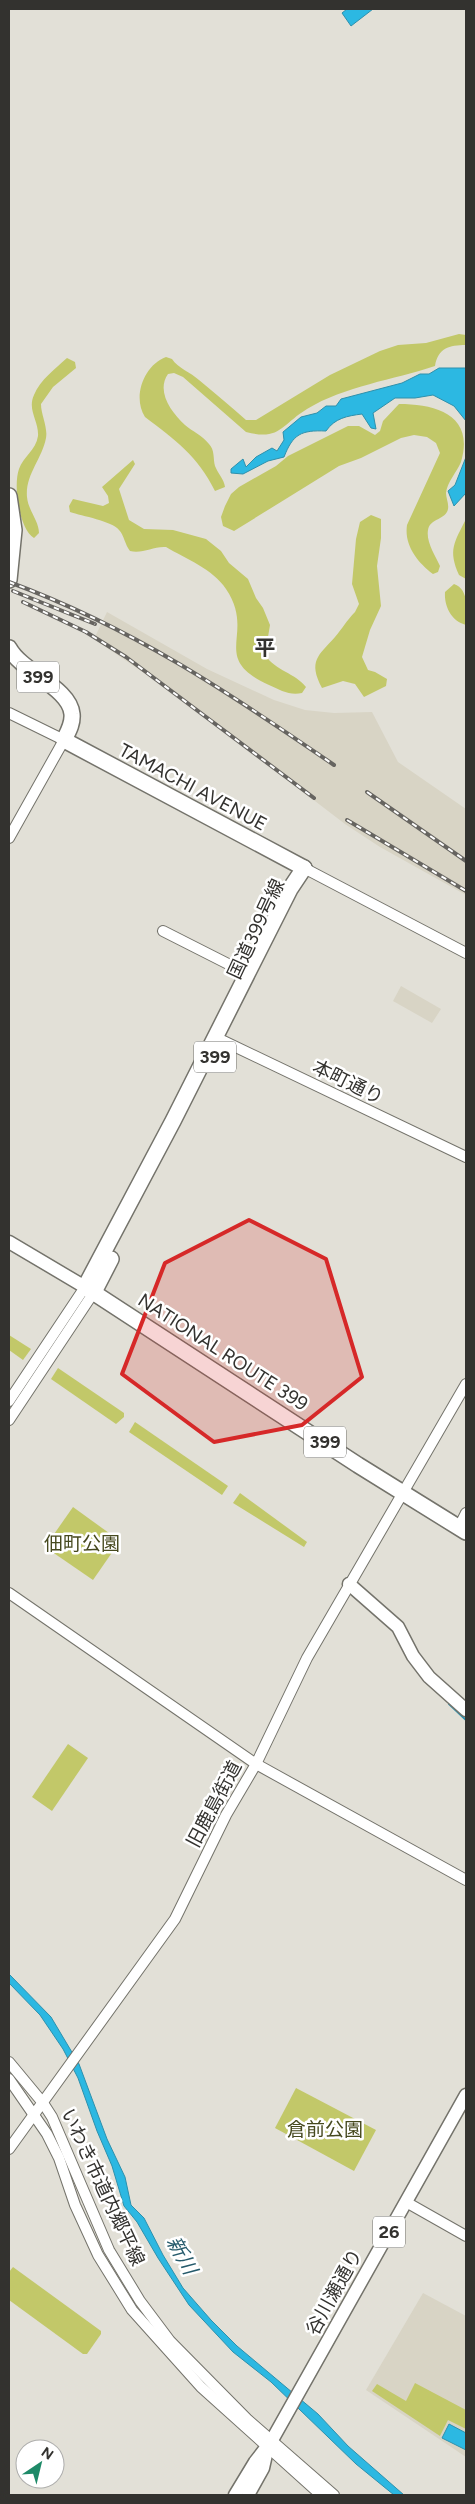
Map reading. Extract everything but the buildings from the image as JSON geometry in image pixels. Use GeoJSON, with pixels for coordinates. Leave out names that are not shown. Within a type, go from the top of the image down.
{"type":"FeatureCollection","features":[{"type":"Feature","properties":{"kind":"highway"},"geometry":{"type":"LineString","coordinates":[[9,496],[14,530],[9,580]]}},
{"type":"Feature","properties":{"kind":"highway","name":"399"},"geometry":{"type":"LineString","coordinates":[[9,648],[18,661],[61,694],[70,705],[72,720],[64,740]]}},
{"type":"Feature","properties":{"kind":"highway","name":"TAMACHI AVENUE"},"geometry":{"type":"LineString","coordinates":[[64,740],[304,868]]}},
{"type":"Feature","properties":{"kind":"highway","name":"国道399号線"},"geometry":{"type":"LineString","coordinates":[[219,1039],[246,975],[290,889],[304,868]]}},
{"type":"Feature","properties":{"kind":"highway","name":"国道399号線"},"geometry":{"type":"LineString","coordinates":[[90,1290],[219,1039],[293,906],[304,868]]}},
{"type":"Feature","properties":{"kind":"highway","name":"NATIONAL ROUTE 399"},"geometry":{"type":"LineString","coordinates":[[90,1290],[463,1529]]}},
{"type":"Feature","properties":{"kind":"main road"},"geometry":{"type":"LineString","coordinates":[[9,1242],[90,1290]]}},
{"type":"Feature","properties":{"kind":"main road"},"geometry":{"type":"LineString","coordinates":[[352,1579],[398,1627],[413,1656],[429,1677],[466,1710]]}},
{"type":"Feature","properties":{"kind":"main road","name":"谷川瀬通り"},"geometry":{"type":"LineString","coordinates":[[235,2495],[255,2462],[273,2439],[466,2095]]}},
{"type":"Feature","properties":{"kind":"main road","name":"26"},"geometry":{"type":"LineString","coordinates":[[248,2495],[263,2468],[273,2439]]}},
{"type":"Feature","properties":{"kind":"street"},"geometry":{"type":"LineString","coordinates":[[9,713],[64,740],[9,838]]}},
{"type":"Feature","properties":{"kind":"street"},"geometry":{"type":"LineString","coordinates":[[304,868],[466,953]]}},
{"type":"Feature","properties":{"kind":"street"},"geometry":{"type":"LineString","coordinates":[[162,931],[238,968],[246,975]]}},
{"type":"Feature","properties":{"kind":"street","name":"本町通り"},"geometry":{"type":"LineString","coordinates":[[219,1039],[466,1157]]}},
{"type":"Feature","properties":{"kind":"street"},"geometry":{"type":"LineString","coordinates":[[9,1401],[90,1290]]}},
{"type":"Feature","properties":{"kind":"street"},"geometry":{"type":"LineString","coordinates":[[9,1420],[90,1290]]}},
{"type":"Feature","properties":{"kind":"street","name":"旧鹿島街道"},"geometry":{"type":"LineString","coordinates":[[43,2103],[175,1919],[226,1815],[256,1764],[296,1678],[466,1384]]}},
{"type":"Feature","properties":{"kind":"street"},"geometry":{"type":"LineString","coordinates":[[463,1529],[466,1513]]}},
{"type":"Feature","properties":{"kind":"street"},"geometry":{"type":"LineString","coordinates":[[9,1592],[256,1764],[466,1880]]}},
{"type":"Feature","properties":{"kind":"street","name":"いわき市道内郷平線"},"geometry":{"type":"LineString","coordinates":[[9,2062],[43,2103],[64,2141],[78,2179],[109,2250],[140,2301],[170,2341],[207,2381],[334,2495]]}},
{"type":"Feature","properties":{"kind":"street","name":"いわき市道内郷平線"},"geometry":{"type":"LineString","coordinates":[[9,2079],[34,2115],[59,2158],[75,2205],[98,2255],[132,2310],[201,2387],[273,2439],[321,2495]]}},
{"type":"Feature","properties":{"kind":"street"},"geometry":{"type":"LineString","coordinates":[[9,2149],[43,2103]]}},
{"type":"Feature","properties":{"kind":"street"},"geometry":{"type":"LineString","coordinates":[[406,2202],[466,2236]]}},
{"type":"Feature","properties":{"kind":"highlighted area"},"geometry":{"type":"Polygon","coordinates":[[[249,1220],[326,1259],[362,1377],[302,1425],[214,1442],[122,1374],[165,1263],[249,1220]]]}},
{"type":"Feature","properties":{"kind":"shaded area"},"geometry":{"type":"Polygon","coordinates":[[[107,612],[207,669],[274,700],[305,710],[334,713],[372,712],[398,762],[466,809],[466,895],[380,847],[345,824],[175,694],[94,639],[107,612]]]}},
{"type":"Feature","properties":{"kind":"shaded area"},"geometry":{"type":"Polygon","coordinates":[[[401,986],[441,1009],[432,1023],[393,1001],[401,986]]]}},
{"type":"Feature","properties":{"kind":"shaded area"},"geometry":{"type":"Polygon","coordinates":[[[423,2293],[466,2316],[466,2457],[366,2390],[423,2293]]]}},
{"type":"Feature","properties":{"kind":"green space"},"geometry":{"type":"Polygon","coordinates":[[[459,334],[466,335],[466,345],[450,347],[442,351],[436,360],[435,366],[369,384],[322,401],[298,415],[280,430],[266,434],[246,432],[183,377],[174,373],[168,374],[165,381],[164,394],[170,408],[185,425],[204,438],[212,449],[215,466],[225,487],[215,491],[201,468],[185,449],[145,417],[141,409],[140,391],[142,382],[152,367],[166,357],[172,359],[177,365],[196,377],[246,420],[256,420],[330,375],[380,351],[398,345],[426,343],[459,334]]]}},
{"type":"Feature","properties":{"kind":"green space"},"geometry":{"type":"Polygon","coordinates":[[[67,358],[75,362],[76,368],[53,387],[41,404],[46,438],[27,489],[29,506],[39,529],[39,533],[34,538],[24,526],[21,516],[17,495],[17,476],[21,465],[37,441],[37,425],[32,411],[34,395],[44,379],[67,358]]]}},
{"type":"Feature","properties":{"kind":"green space"},"geometry":{"type":"Polygon","coordinates":[[[399,404],[426,406],[439,410],[449,415],[457,423],[462,433],[464,446],[461,462],[450,481],[446,493],[447,513],[432,523],[428,530],[430,544],[440,566],[438,572],[433,574],[417,558],[410,546],[407,532],[407,525],[440,453],[436,443],[427,437],[414,435],[401,438],[361,458],[339,466],[234,531],[223,526],[221,517],[225,506],[231,494],[239,487],[276,466],[288,456],[348,426],[359,426],[375,435],[380,431],[383,421],[399,404]]]}},
{"type":"Feature","properties":{"kind":"green space"},"geometry":{"type":"Polygon","coordinates":[[[133,460],[135,464],[119,489],[129,520],[144,529],[173,530],[206,539],[221,551],[229,563],[248,579],[256,598],[263,608],[270,625],[265,655],[274,665],[302,682],[306,687],[302,693],[289,693],[277,689],[251,675],[241,665],[237,654],[237,619],[234,605],[221,582],[207,570],[166,547],[139,552],[130,551],[121,532],[115,527],[104,521],[70,512],[69,506],[73,499],[103,506],[109,503],[108,496],[102,487],[133,460]]]}},
{"type":"Feature","properties":{"kind":"green space"},"geometry":{"type":"Polygon","coordinates":[[[371,515],[381,519],[381,538],[377,566],[381,606],[370,630],[362,657],[368,670],[387,679],[386,686],[364,697],[355,684],[343,681],[322,688],[315,665],[320,654],[338,634],[359,604],[352,584],[356,539],[360,522],[371,515]]]}},
{"type":"Feature","properties":{"kind":"green space"},"geometry":{"type":"Polygon","coordinates":[[[466,519],[466,579],[459,575],[453,553],[466,519]]]}},
{"type":"Feature","properties":{"kind":"green space"},"geometry":{"type":"Polygon","coordinates":[[[454,584],[463,591],[465,596],[466,625],[456,620],[447,608],[445,592],[454,584]]]}},
{"type":"Feature","properties":{"kind":"green space"},"geometry":{"type":"Polygon","coordinates":[[[9,1335],[31,1349],[23,1360],[9,1350],[9,1335]]]}},
{"type":"Feature","properties":{"kind":"green space"},"geometry":{"type":"Polygon","coordinates":[[[58,1368],[124,1413],[124,1417],[116,1424],[51,1379],[58,1368]]]}},
{"type":"Feature","properties":{"kind":"green space"},"geometry":{"type":"Polygon","coordinates":[[[135,1422],[228,1486],[222,1495],[129,1432],[135,1422]]]}},
{"type":"Feature","properties":{"kind":"green space"},"geometry":{"type":"Polygon","coordinates":[[[240,1493],[307,1542],[304,1547],[233,1503],[240,1493]]]}},
{"type":"Feature","properties":{"kind":"green space","name":"佃町公園"},"geometry":{"type":"Polygon","coordinates":[[[73,1507],[120,1541],[93,1580],[45,1547],[73,1507]]]}},
{"type":"Feature","properties":{"kind":"green space"},"geometry":{"type":"Polygon","coordinates":[[[68,1744],[88,1758],[52,1811],[32,1797],[68,1744]]]}},
{"type":"Feature","properties":{"kind":"green space","name":"倉前公園"},"geometry":{"type":"Polygon","coordinates":[[[296,2088],[376,2130],[354,2171],[275,2128],[296,2088]]]}},
{"type":"Feature","properties":{"kind":"green space"},"geometry":{"type":"Polygon","coordinates":[[[13,2267],[101,2331],[101,2334],[87,2354],[83,2354],[9,2300],[9,2272],[13,2267]]]}},
{"type":"Feature","properties":{"kind":"green space"},"geometry":{"type":"Polygon","coordinates":[[[415,2383],[466,2410],[466,2429],[448,2420],[440,2436],[372,2391],[377,2384],[406,2401],[415,2383]]]}},
{"type":"Feature","properties":{"kind":"water"},"geometry":{"type":"Polygon","coordinates":[[[347,9],[373,9],[351,26],[342,13],[347,9]]]}},
{"type":"Feature","properties":{"kind":"water"},"geometry":{"type":"Polygon","coordinates":[[[439,368],[466,368],[466,421],[454,406],[433,395],[415,398],[395,398],[373,413],[376,429],[371,428],[362,414],[346,417],[337,420],[326,431],[310,431],[299,435],[291,443],[284,457],[268,461],[243,474],[231,473],[231,469],[243,459],[246,467],[256,457],[272,448],[277,451],[284,440],[283,432],[301,417],[317,413],[326,406],[336,406],[341,399],[402,383],[420,374],[429,374],[439,368]]]}},
{"type":"Feature","properties":{"kind":"water"},"geometry":{"type":"Polygon","coordinates":[[[466,457],[466,493],[454,506],[448,491],[455,485],[466,457]]]}},
{"type":"Feature","properties":{"kind":"water"},"geometry":{"type":"Polygon","coordinates":[[[9,1974],[51,2017],[79,2064],[107,2139],[125,2177],[131,2205],[144,2218],[183,2288],[237,2346],[318,2414],[348,2446],[404,2495],[394,2495],[356,2464],[271,2382],[233,2352],[189,2305],[137,2222],[124,2206],[112,2166],[78,2078],[63,2049],[40,2015],[9,1983],[9,1974]]]}},
{"type":"Feature","properties":{"kind":"water"},"geometry":{"type":"Polygon","coordinates":[[[449,2424],[466,2433],[466,2450],[442,2438],[449,2424]]]}},
{"type":"Feature","properties":{"kind":"waterway"},"geometry":{"type":"LineString","coordinates":[[449,1704],[466,1720]]}},
{"type":"Feature","properties":{"kind":"railway"},"geometry":{"type":"LineString","coordinates":[[9,582],[96,619],[178,663],[256,712],[334,765]]}},
{"type":"Feature","properties":{"kind":"railway"},"geometry":{"type":"LineString","coordinates":[[13,591],[95,624]]}},
{"type":"Feature","properties":{"kind":"railway"},"geometry":{"type":"LineString","coordinates":[[23,602],[86,632],[126,657],[314,798]]}},
{"type":"Feature","properties":{"kind":"railway"},"geometry":{"type":"LineString","coordinates":[[367,792],[466,861]]}},
{"type":"Feature","properties":{"kind":"railway"},"geometry":{"type":"LineString","coordinates":[[347,820],[466,891]]}},
{"type":"Feature","properties":{"kind":"district","name":"平"},"geometry":{"type":"Point","coordinates":[265,647]}},
{"type":"Feature","properties":{"kind":"water label","name":"新川"},"geometry":{"type":"Point","coordinates":[182,2255]}}]}
